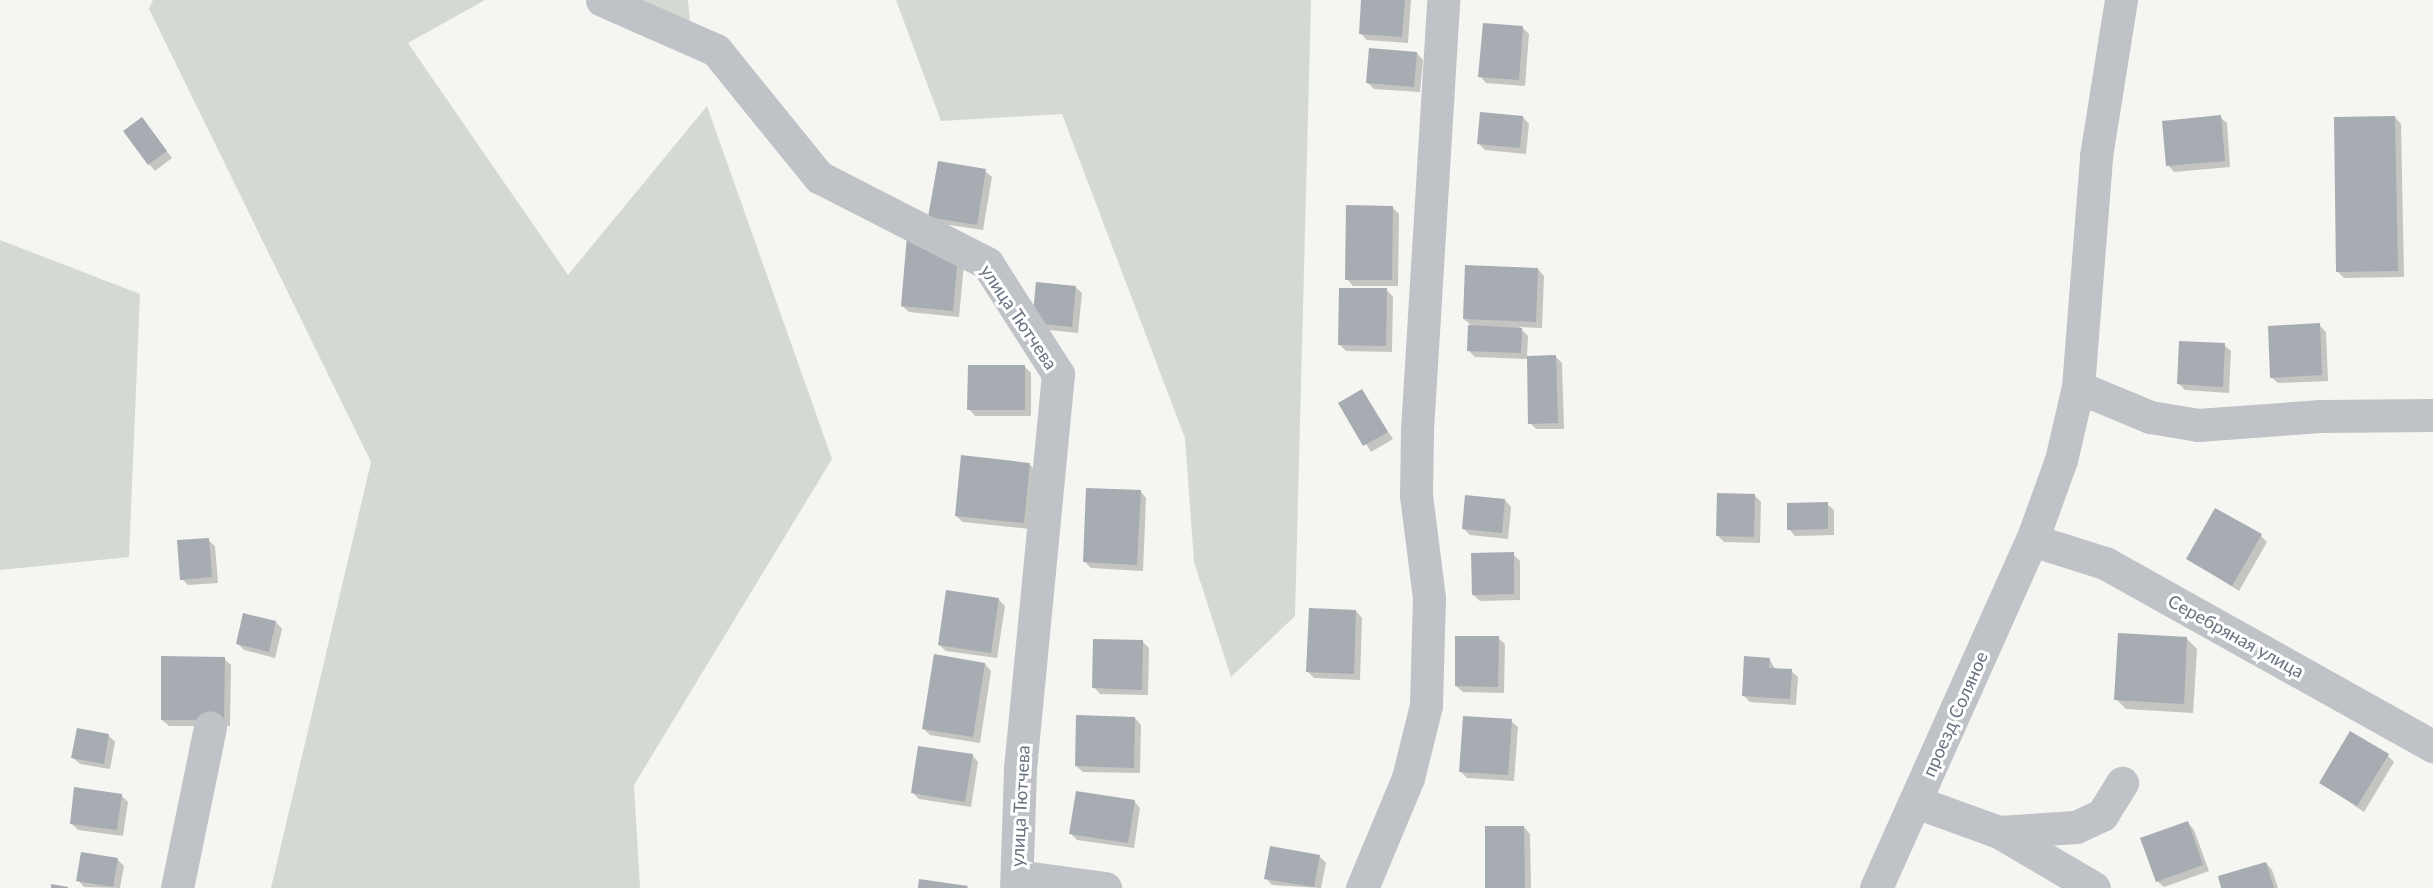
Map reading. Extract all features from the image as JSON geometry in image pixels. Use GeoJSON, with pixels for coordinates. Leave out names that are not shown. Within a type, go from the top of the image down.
{"type":"FeatureCollection","features":[{"type":"Feature","properties":{"kind":"street","name":"улица Тютчева"},"geometry":{"type":"LineString","coordinates":[[602,0],[716,50],[819,177],[987,263],[1058,374],[1020,769],[1016,882],[1105,888]]}},
{"type":"Feature","properties":{"kind":"street"},"geometry":{"type":"LineString","coordinates":[[1362,888],[1408,778],[1426,705],[1429,598],[1416,495],[1417,430],[1443,0]]}},
{"type":"Feature","properties":{"kind":"street","name":"проезд Соляное"},"geometry":{"type":"LineString","coordinates":[[1876,888],[2032,540],[2061,460],[2078,387],[2096,156],[2121,0]]}},
{"type":"Feature","properties":{"kind":"street"},"geometry":{"type":"LineString","coordinates":[[2078,387],[2150,417],[2198,425],[2321,416],[2433,415]]}},
{"type":"Feature","properties":{"kind":"street","name":"Серебряная улица"},"geometry":{"type":"LineString","coordinates":[[2032,540],[2105,563],[2433,746]]}},
{"type":"Feature","properties":{"kind":"street"},"geometry":{"type":"LineString","coordinates":[[177,888],[210,727]]}},
{"type":"Feature","properties":{"kind":"street"},"geometry":{"type":"LineString","coordinates":[[1999,832],[2076,827],[2102,814],[2122,783]]}},
{"type":"Feature","properties":{"kind":"street"},"geometry":{"type":"LineString","coordinates":[[1916,802],[1999,832],[2094,888]]}},
{"type":"Feature","properties":{"kind":"shaded area"},"geometry":{"type":"Polygon","coordinates":[[[153,0],[485,0],[408,43],[568,275],[707,106],[832,459],[634,785],[640,888],[271,888],[371,462],[149,9],[153,0]]]}},
{"type":"Feature","properties":{"kind":"shaded area"},"geometry":{"type":"Polygon","coordinates":[[[622,0],[688,0],[691,34],[622,0]]]}},
{"type":"Feature","properties":{"kind":"shaded area"},"geometry":{"type":"Polygon","coordinates":[[[896,0],[1311,0],[1295,616],[1231,677],[1194,562],[1185,438],[1062,114],[941,121],[896,0]]]}},
{"type":"Feature","properties":{"kind":"shaded area"},"geometry":{"type":"Polygon","coordinates":[[[0,240],[140,294],[129,557],[0,570],[0,240]]]}},
{"type":"Feature","properties":{"kind":"building"},"geometry":{"type":"Polygon","coordinates":[[[1361,0],[1405,0],[1402,37],[1359,34],[1361,0]]]}},
{"type":"Feature","properties":{"kind":"building"},"geometry":{"type":"Polygon","coordinates":[[[1483,23],[1523,26],[1519,80],[1478,77],[1483,23]]]}},
{"type":"Feature","properties":{"kind":"building"},"geometry":{"type":"Polygon","coordinates":[[[1369,48],[1417,52],[1414,87],[1366,83],[1369,48]]]}},
{"type":"Feature","properties":{"kind":"building"},"geometry":{"type":"Polygon","coordinates":[[[1480,112],[1523,116],[1520,148],[1477,144],[1480,112]]]}},
{"type":"Feature","properties":{"kind":"building"},"geometry":{"type":"Polygon","coordinates":[[[2221,115],[2225,161],[2166,166],[2162,121],[2221,115]]]}},
{"type":"Feature","properties":{"kind":"building"},"geometry":{"type":"Polygon","coordinates":[[[2395,116],[2398,271],[2336,272],[2334,117],[2395,116]]]}},
{"type":"Feature","properties":{"kind":"building"},"geometry":{"type":"Polygon","coordinates":[[[142,117],[167,151],[148,165],[123,131],[142,117]]]}},
{"type":"Feature","properties":{"kind":"building"},"geometry":{"type":"Polygon","coordinates":[[[938,161],[986,169],[977,225],[928,217],[938,161]]]}},
{"type":"Feature","properties":{"kind":"building"},"geometry":{"type":"Polygon","coordinates":[[[1346,205],[1393,206],[1392,280],[1345,280],[1346,205]]]}},
{"type":"Feature","properties":{"kind":"building"},"geometry":{"type":"Polygon","coordinates":[[[907,236],[958,256],[953,311],[901,306],[907,236]]]}},
{"type":"Feature","properties":{"kind":"building"},"geometry":{"type":"Polygon","coordinates":[[[1465,265],[1538,268],[1536,322],[1463,319],[1465,265]]]}},
{"type":"Feature","properties":{"kind":"building"},"geometry":{"type":"Polygon","coordinates":[[[1036,282],[1076,286],[1072,327],[1032,323],[1036,282]]]}},
{"type":"Feature","properties":{"kind":"building"},"geometry":{"type":"Polygon","coordinates":[[[1339,288],[1387,288],[1386,346],[1338,345],[1339,288]]]}},
{"type":"Feature","properties":{"kind":"building"},"geometry":{"type":"Polygon","coordinates":[[[2320,323],[2322,375],[2270,378],[2268,326],[2320,323]]]}},
{"type":"Feature","properties":{"kind":"building"},"geometry":{"type":"Polygon","coordinates":[[[1468,325],[1522,328],[1521,353],[1467,351],[1468,325]]]}},
{"type":"Feature","properties":{"kind":"building"},"geometry":{"type":"Polygon","coordinates":[[[2179,341],[2225,343],[2223,387],[2177,384],[2179,341]]]}},
{"type":"Feature","properties":{"kind":"building"},"geometry":{"type":"Polygon","coordinates":[[[1556,355],[1558,423],[1528,424],[1527,356],[1556,355]]]}},
{"type":"Feature","properties":{"kind":"building"},"geometry":{"type":"Polygon","coordinates":[[[968,365],[1025,365],[1025,410],[967,410],[968,365]]]}},
{"type":"Feature","properties":{"kind":"building"},"geometry":{"type":"Polygon","coordinates":[[[1362,389],[1388,432],[1363,446],[1338,403],[1362,389]]]}},
{"type":"Feature","properties":{"kind":"building"},"geometry":{"type":"Polygon","coordinates":[[[961,455],[1030,463],[1024,523],[955,516],[961,455]]]}},
{"type":"Feature","properties":{"kind":"building"},"geometry":{"type":"Polygon","coordinates":[[[1086,488],[1141,490],[1137,565],[1083,562],[1086,488]]]}},
{"type":"Feature","properties":{"kind":"building"},"geometry":{"type":"Polygon","coordinates":[[[1717,493],[1755,494],[1754,537],[1716,536],[1717,493]]]}},
{"type":"Feature","properties":{"kind":"building"},"geometry":{"type":"Polygon","coordinates":[[[1465,495],[1505,499],[1502,533],[1462,529],[1465,495]]]}},
{"type":"Feature","properties":{"kind":"building"},"geometry":{"type":"Polygon","coordinates":[[[1828,502],[1828,529],[1787,530],[1787,503],[1828,502]]]}},
{"type":"Feature","properties":{"kind":"building"},"geometry":{"type":"Polygon","coordinates":[[[2215,508],[2262,534],[2232,586],[2186,559],[2215,508]]]}},
{"type":"Feature","properties":{"kind":"building"},"geometry":{"type":"Polygon","coordinates":[[[209,538],[212,577],[180,580],[177,540],[209,538]]]}},
{"type":"Feature","properties":{"kind":"building"},"geometry":{"type":"Polygon","coordinates":[[[1514,552],[1514,594],[1472,595],[1471,553],[1514,552]]]}},
{"type":"Feature","properties":{"kind":"building"},"geometry":{"type":"Polygon","coordinates":[[[946,590],[999,598],[991,653],[938,645],[946,590]]]}},
{"type":"Feature","properties":{"kind":"building"},"geometry":{"type":"Polygon","coordinates":[[[1309,608],[1356,610],[1354,674],[1306,672],[1309,608]]]}},
{"type":"Feature","properties":{"kind":"building"},"geometry":{"type":"Polygon","coordinates":[[[243,613],[276,621],[269,652],[236,644],[243,613]]]}},
{"type":"Feature","properties":{"kind":"building"},"geometry":{"type":"Polygon","coordinates":[[[2118,633],[2187,637],[2184,704],[2114,700],[2118,633]]]}},
{"type":"Feature","properties":{"kind":"building"},"geometry":{"type":"Polygon","coordinates":[[[1455,636],[1499,636],[1498,687],[1455,686],[1455,636]]]}},
{"type":"Feature","properties":{"kind":"building"},"geometry":{"type":"Polygon","coordinates":[[[1093,639],[1143,640],[1142,690],[1092,688],[1093,639]]]}},
{"type":"Feature","properties":{"kind":"building"},"geometry":{"type":"Polygon","coordinates":[[[934,654],[985,663],[973,737],[922,729],[934,654]]]}},
{"type":"Feature","properties":{"kind":"building"},"geometry":{"type":"Polygon","coordinates":[[[161,656],[225,657],[224,720],[161,720],[161,656]]]}},
{"type":"Feature","properties":{"kind":"building"},"geometry":{"type":"Polygon","coordinates":[[[1744,656],[1770,658],[1769,668],[1792,669],[1790,699],[1742,696],[1744,656]]]}},
{"type":"Feature","properties":{"kind":"building"},"geometry":{"type":"Polygon","coordinates":[[[1076,715],[1135,717],[1134,768],[1075,766],[1076,715]]]}},
{"type":"Feature","properties":{"kind":"building"},"geometry":{"type":"Polygon","coordinates":[[[1463,716],[1512,719],[1508,775],[1459,772],[1463,716]]]}},
{"type":"Feature","properties":{"kind":"building"},"geometry":{"type":"Polygon","coordinates":[[[77,728],[109,734],[104,764],[71,758],[77,728]]]}},
{"type":"Feature","properties":{"kind":"building"},"geometry":{"type":"Polygon","coordinates":[[[2350,731],[2389,754],[2357,806],[2319,783],[2350,731]]]}},
{"type":"Feature","properties":{"kind":"building"},"geometry":{"type":"Polygon","coordinates":[[[918,746],[973,754],[965,802],[911,793],[918,746]]]}},
{"type":"Feature","properties":{"kind":"building"},"geometry":{"type":"Polygon","coordinates":[[[74,787],[122,794],[117,830],[70,824],[74,787]]]}},
{"type":"Feature","properties":{"kind":"building"},"geometry":{"type":"Polygon","coordinates":[[[1076,791],[1135,800],[1128,843],[1069,834],[1076,791]]]}},
{"type":"Feature","properties":{"kind":"building"},"geometry":{"type":"Polygon","coordinates":[[[2188,821],[2203,865],[2156,882],[2140,838],[2188,821]]]}},
{"type":"Feature","properties":{"kind":"building"},"geometry":{"type":"Polygon","coordinates":[[[1485,826],[1524,826],[1525,888],[1485,888],[1485,826]]]}},
{"type":"Feature","properties":{"kind":"building"},"geometry":{"type":"Polygon","coordinates":[[[1270,846],[1320,855],[1314,887],[1264,879],[1270,846]]]}},
{"type":"Feature","properties":{"kind":"building"},"geometry":{"type":"Polygon","coordinates":[[[81,852],[118,858],[113,887],[76,881],[81,852]]]}},
{"type":"Feature","properties":{"kind":"building"},"geometry":{"type":"Polygon","coordinates":[[[2266,862],[2274,888],[2221,888],[2218,876],[2266,862]]]}},
{"type":"Feature","properties":{"kind":"building"},"geometry":{"type":"Polygon","coordinates":[[[919,879],[968,886],[967,888],[918,888],[919,879]]]}},
{"type":"Feature","properties":{"kind":"building"},"geometry":{"type":"Polygon","coordinates":[[[51,884],[68,887],[68,888],[51,888],[51,884]]]}}]}
